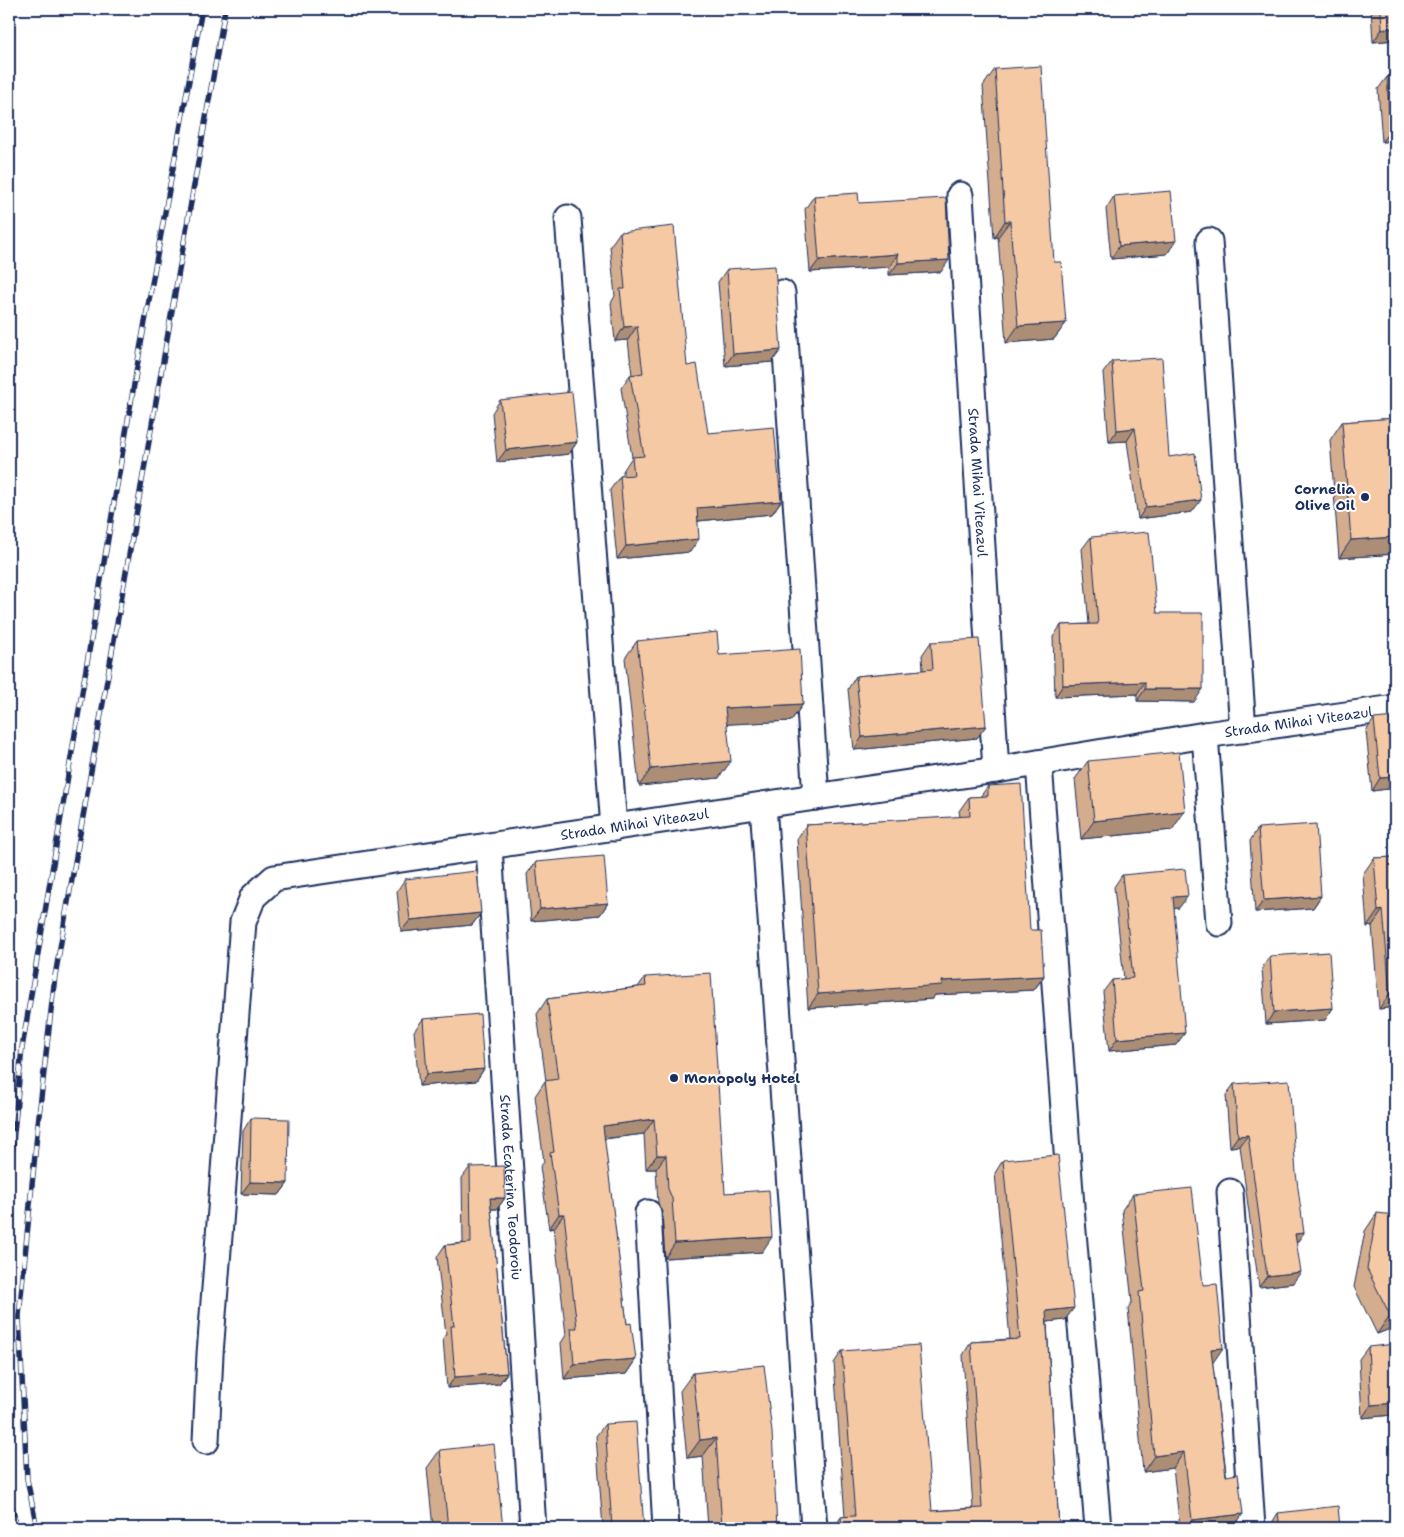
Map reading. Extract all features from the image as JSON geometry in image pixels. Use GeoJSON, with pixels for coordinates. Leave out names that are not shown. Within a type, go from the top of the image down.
{"type":"FeatureCollection","features":[{"type":"Feature","properties":{"kind":"street","name":"Strada Mihai Viteazul"},"geometry":{"type":"LineString","coordinates":[[960,195],[996,770]]}},
{"type":"Feature","properties":{"kind":"street"},"geometry":{"type":"LineString","coordinates":[[568,218],[614,828]]}},
{"type":"Feature","properties":{"kind":"street"},"geometry":{"type":"LineString","coordinates":[[1209,241],[1243,730]]}},
{"type":"Feature","properties":{"kind":"street"},"geometry":{"type":"LineString","coordinates":[[782,293],[816,797]]}},
{"type":"Feature","properties":{"kind":"street","name":"Strada Mihai Viteazul"},"geometry":{"type":"LineString","coordinates":[[206,1441],[210,1354],[243,922],[254,897],[274,878],[996,770],[1205,735],[1395,708]]}},
{"type":"Feature","properties":{"kind":"street"},"geometry":{"type":"LineString","coordinates":[[1205,735],[1218,923]]}},
{"type":"Feature","properties":{"kind":"street"},"geometry":{"type":"LineString","coordinates":[[1039,763],[1072,1220],[1098,1528]]}},
{"type":"Feature","properties":{"kind":"street"},"geometry":{"type":"LineString","coordinates":[[763,805],[814,1528]]}},
{"type":"Feature","properties":{"kind":"street","name":"Strada Ecaterina Teodoroiu"},"geometry":{"type":"LineString","coordinates":[[489,847],[533,1528]]}},
{"type":"Feature","properties":{"kind":"street"},"geometry":{"type":"LineString","coordinates":[[1230,1192],[1252,1528]]}},
{"type":"Feature","properties":{"kind":"street"},"geometry":{"type":"LineString","coordinates":[[648,1212],[666,1528]]}},
{"type":"Feature","properties":{"kind":"building"},"geometry":{"type":"Polygon","coordinates":[[[1381,9],[1395,9],[1395,28],[1382,29],[1381,9]]]}},
{"type":"Feature","properties":{"kind":"building"},"geometry":{"type":"Polygon","coordinates":[[[1041,66],[1054,262],[1061,262],[1066,323],[1018,326],[1010,221],[1005,221],[995,69],[1041,66]]]}},
{"type":"Feature","properties":{"kind":"building"},"geometry":{"type":"Polygon","coordinates":[[[1395,76],[1395,130],[1390,130],[1387,77],[1395,76]]]}},
{"type":"Feature","properties":{"kind":"building"},"geometry":{"type":"Polygon","coordinates":[[[1171,191],[1176,241],[1119,246],[1114,196],[1171,191]]]}},
{"type":"Feature","properties":{"kind":"building"},"geometry":{"type":"Polygon","coordinates":[[[858,193],[859,203],[946,198],[949,260],[898,263],[898,254],[819,260],[814,196],[858,193]]]}},
{"type":"Feature","properties":{"kind":"building"},"geometry":{"type":"Polygon","coordinates":[[[674,226],[687,366],[697,364],[708,433],[774,427],[781,501],[697,508],[699,539],[626,546],[620,476],[634,475],[632,457],[644,456],[630,375],[643,373],[637,326],[624,327],[620,289],[625,289],[620,232],[674,226]]]}},
{"type":"Feature","properties":{"kind":"building"},"geometry":{"type":"Polygon","coordinates":[[[775,266],[781,350],[733,354],[727,269],[775,266]]]}},
{"type":"Feature","properties":{"kind":"building"},"geometry":{"type":"Polygon","coordinates":[[[1162,358],[1169,457],[1195,453],[1201,500],[1146,507],[1135,428],[1117,430],[1112,361],[1162,358]]]}},
{"type":"Feature","properties":{"kind":"building"},"geometry":{"type":"Polygon","coordinates":[[[572,392],[577,442],[506,450],[500,400],[572,392]]]}},
{"type":"Feature","properties":{"kind":"building","name":"Cornelia Olive Oil"},"geometry":{"type":"Polygon","coordinates":[[[1395,418],[1395,537],[1351,540],[1342,422],[1395,418]]]}},
{"type":"Feature","properties":{"kind":"building"},"geometry":{"type":"Polygon","coordinates":[[[1149,532],[1157,613],[1203,613],[1203,689],[1145,689],[1145,682],[1063,685],[1061,625],[1098,624],[1091,537],[1149,532]]]}},
{"type":"Feature","properties":{"kind":"building"},"geometry":{"type":"Polygon","coordinates":[[[717,632],[719,655],[800,649],[803,704],[725,708],[731,761],[651,769],[637,641],[717,632]]]}},
{"type":"Feature","properties":{"kind":"building"},"geometry":{"type":"Polygon","coordinates":[[[979,639],[986,726],[862,737],[856,676],[933,669],[931,642],[979,639]]]}},
{"type":"Feature","properties":{"kind":"building"},"geometry":{"type":"Polygon","coordinates":[[[1395,717],[1395,777],[1380,778],[1374,719],[1395,717]]]}},
{"type":"Feature","properties":{"kind":"building"},"geometry":{"type":"Polygon","coordinates":[[[1179,752],[1185,811],[1094,821],[1088,761],[1179,752]]]}},
{"type":"Feature","properties":{"kind":"building"},"geometry":{"type":"Polygon","coordinates":[[[1021,784],[1030,930],[1041,930],[1044,976],[942,981],[942,985],[818,994],[806,825],[970,816],[969,797],[988,796],[988,786],[1021,784]]]}},
{"type":"Feature","properties":{"kind":"building"},"geometry":{"type":"Polygon","coordinates":[[[1316,824],[1321,896],[1264,900],[1258,828],[1316,824]]]}},
{"type":"Feature","properties":{"kind":"building"},"geometry":{"type":"Polygon","coordinates":[[[604,856],[608,903],[540,909],[536,862],[604,856]]]}},
{"type":"Feature","properties":{"kind":"building"},"geometry":{"type":"Polygon","coordinates":[[[1395,857],[1395,993],[1390,993],[1383,910],[1378,911],[1374,858],[1395,857]]]}},
{"type":"Feature","properties":{"kind":"building"},"geometry":{"type":"Polygon","coordinates":[[[1185,869],[1188,896],[1173,897],[1185,1033],[1117,1039],[1112,980],[1133,978],[1122,875],[1185,869]]]}},
{"type":"Feature","properties":{"kind":"building"},"geometry":{"type":"Polygon","coordinates":[[[477,871],[481,913],[410,920],[405,879],[477,871]]]}},
{"type":"Feature","properties":{"kind":"building"},"geometry":{"type":"Polygon","coordinates":[[[1329,952],[1333,1008],[1274,1012],[1270,956],[1329,952]]]}},
{"type":"Feature","properties":{"kind":"building"},"geometry":{"type":"Polygon","coordinates":[[[711,973],[725,1193],[769,1190],[772,1237],[675,1243],[672,1198],[668,1189],[666,1155],[657,1155],[654,1119],[603,1126],[627,1324],[631,1323],[636,1359],[574,1364],[571,1328],[577,1328],[564,1214],[559,1214],[550,1153],[554,1152],[545,1081],[558,1079],[547,999],[646,986],[645,977],[711,973]]]}},
{"type":"Feature","properties":{"kind":"building"},"geometry":{"type":"Polygon","coordinates":[[[480,1014],[484,1069],[427,1074],[423,1019],[480,1014]]]}},
{"type":"Feature","properties":{"kind":"building"},"geometry":{"type":"Polygon","coordinates":[[[1289,1080],[1296,1173],[1304,1233],[1295,1234],[1301,1272],[1267,1276],[1248,1135],[1238,1136],[1234,1084],[1289,1080]]]}},
{"type":"Feature","properties":{"kind":"building"},"geometry":{"type":"Polygon","coordinates":[[[251,1118],[289,1119],[288,1183],[250,1182],[251,1118]]]}},
{"type":"Feature","properties":{"kind":"building"},"geometry":{"type":"Polygon","coordinates":[[[1058,1155],[1074,1308],[1046,1311],[1059,1528],[842,1528],[841,1517],[855,1516],[842,1351],[919,1345],[932,1511],[982,1508],[971,1342],[1020,1339],[1003,1160],[1058,1155]]]}},
{"type":"Feature","properties":{"kind":"building"},"geometry":{"type":"Polygon","coordinates":[[[504,1166],[505,1198],[490,1198],[507,1373],[455,1377],[451,1326],[454,1326],[445,1245],[471,1243],[470,1167],[504,1166]]]}},
{"type":"Feature","properties":{"kind":"building"},"geometry":{"type":"Polygon","coordinates":[[[1192,1188],[1203,1285],[1217,1284],[1223,1348],[1211,1349],[1226,1476],[1238,1474],[1243,1514],[1192,1520],[1184,1452],[1154,1456],[1139,1292],[1144,1291],[1133,1194],[1192,1188]]]}},
{"type":"Feature","properties":{"kind":"building"},"geometry":{"type":"Polygon","coordinates":[[[1377,1213],[1395,1215],[1395,1313],[1390,1315],[1367,1269],[1377,1213]]]}},
{"type":"Feature","properties":{"kind":"building"},"geometry":{"type":"Polygon","coordinates":[[[1395,1344],[1395,1403],[1371,1405],[1368,1347],[1395,1344]]]}},
{"type":"Feature","properties":{"kind":"building"},"geometry":{"type":"Polygon","coordinates":[[[764,1365],[772,1432],[777,1528],[722,1528],[716,1438],[700,1440],[693,1373],[764,1365]]]}},
{"type":"Feature","properties":{"kind":"building"},"geometry":{"type":"Polygon","coordinates":[[[636,1422],[644,1528],[612,1528],[605,1424],[636,1422]]]}},
{"type":"Feature","properties":{"kind":"building"},"geometry":{"type":"Polygon","coordinates":[[[494,1444],[503,1528],[448,1528],[440,1450],[494,1444]]]}},
{"type":"Feature","properties":{"kind":"building"},"geometry":{"type":"Polygon","coordinates":[[[1338,1506],[1340,1528],[1280,1528],[1278,1513],[1338,1506]]]}},
{"type":"Feature","properties":{"kind":"railway"},"geometry":{"type":"LineString","coordinates":[[9,1186],[22,1048],[139,355],[202,9]]}},
{"type":"Feature","properties":{"kind":"railway"},"geometry":{"type":"LineString","coordinates":[[37,1528],[27,1479],[19,1316],[55,976],[225,9]]}},
{"type":"Feature","properties":{"kind":"railway"},"geometry":{"type":"LineString","coordinates":[[9,1495],[17,1528]]}},
{"type":"Feature","properties":{"kind":"place","name":"Cornelia Olive Oil"},"geometry":{"type":"Point","coordinates":[1365,497]}},
{"type":"Feature","properties":{"kind":"place","name":"Monopoly Hotel"},"geometry":{"type":"Point","coordinates":[674,1078]}}]}
